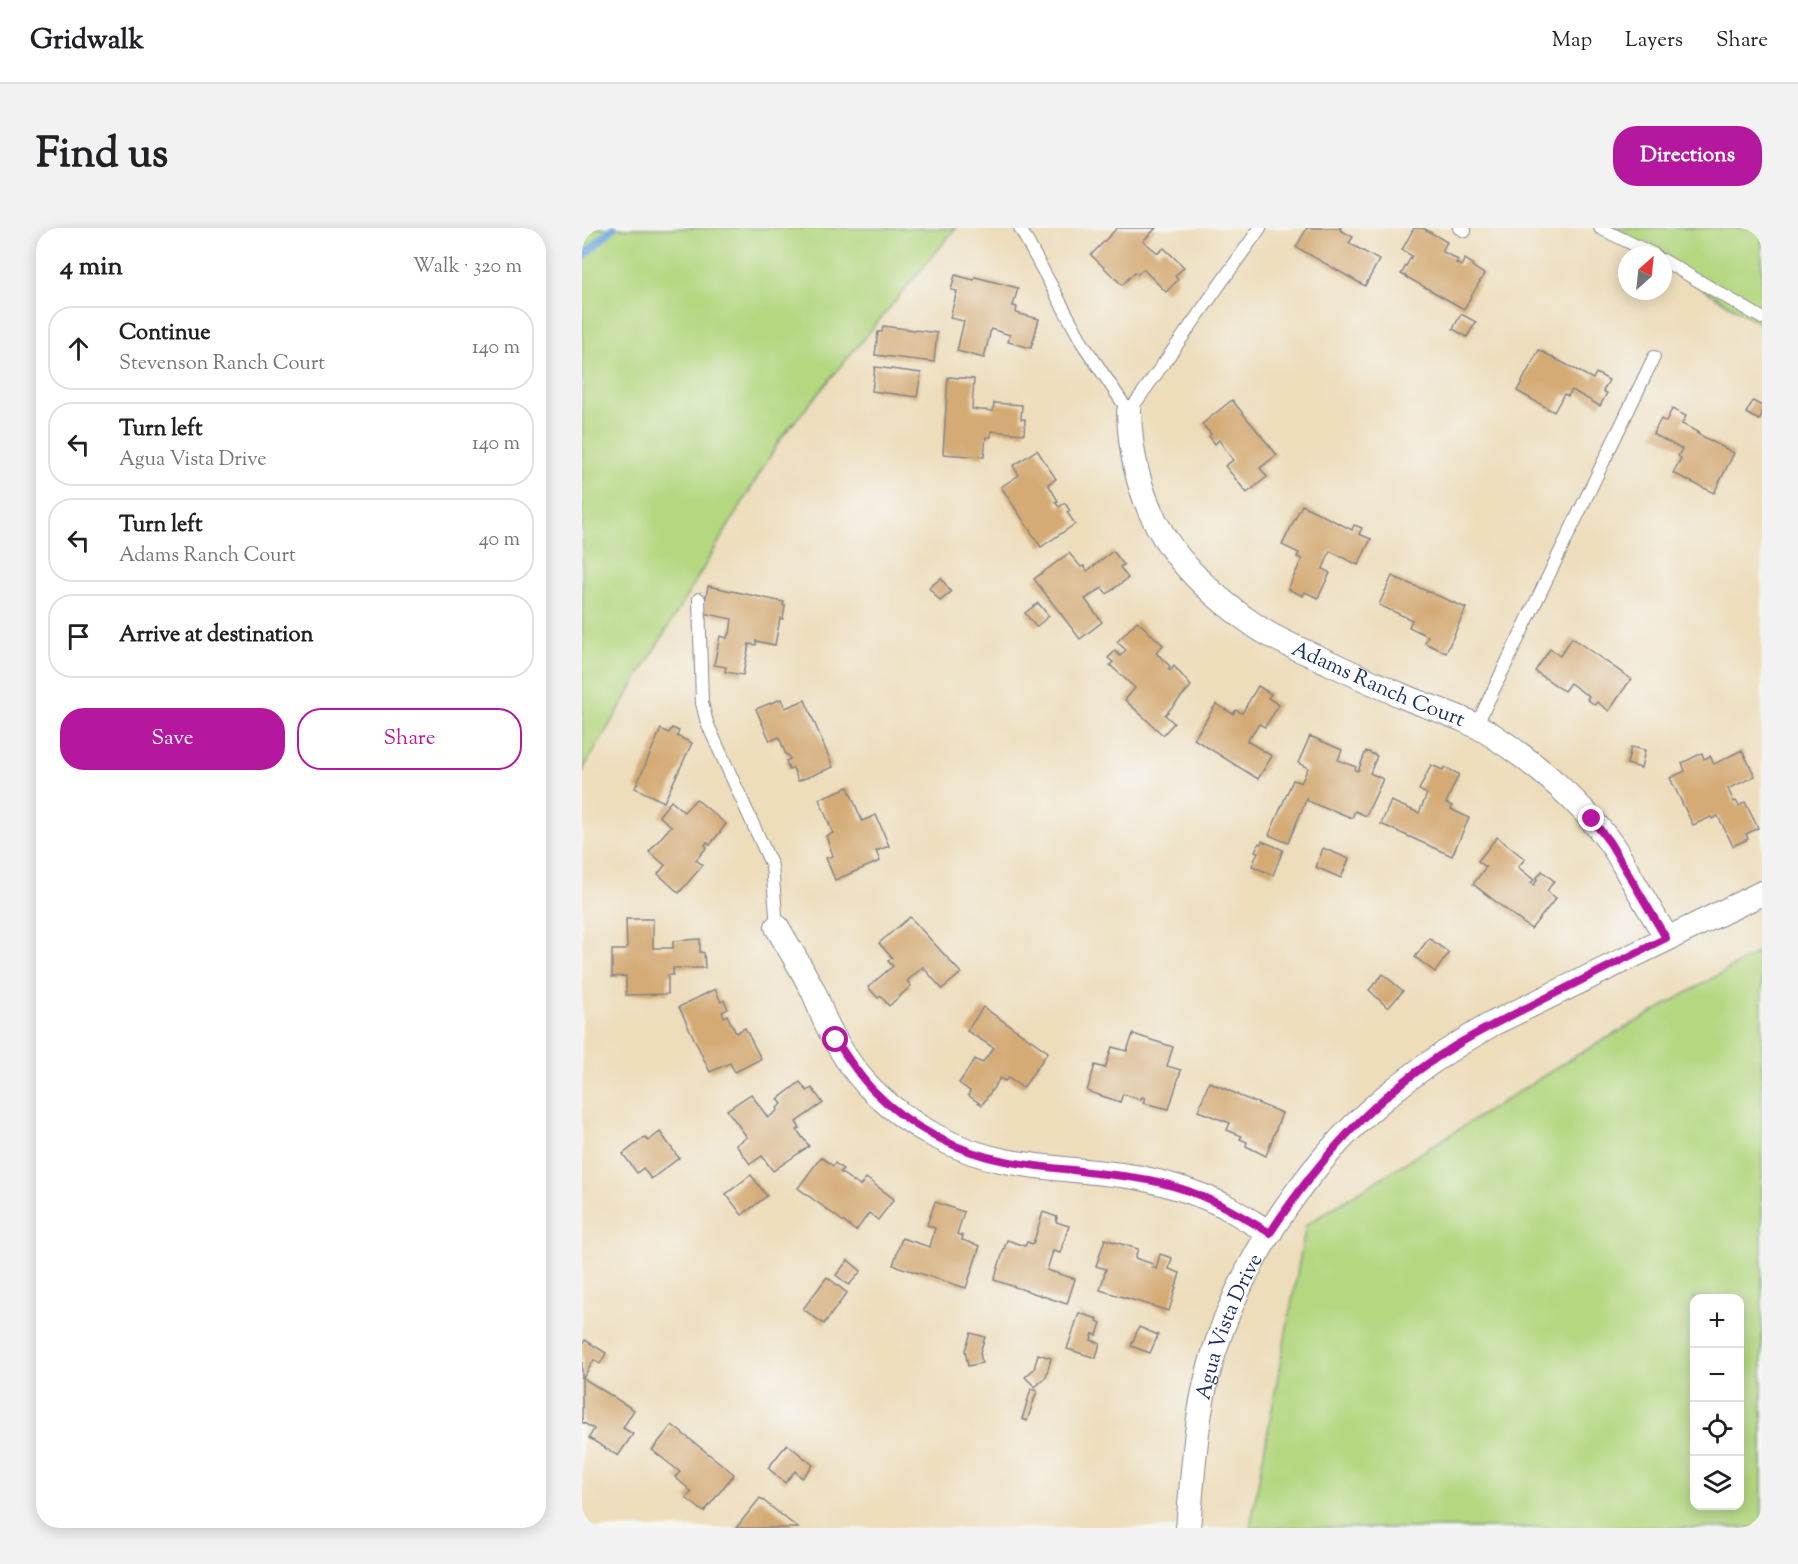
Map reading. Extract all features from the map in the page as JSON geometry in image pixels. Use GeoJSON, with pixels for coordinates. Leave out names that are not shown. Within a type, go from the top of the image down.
{"type":"FeatureCollection","features":[{"type":"Feature","properties":{"kind":"street","name":"Adams Ranch Court"},"geometry":{"type":"LineString","coordinates":[[1129,412],[1133,458],[1143,494],[1168,544],[1199,581],[1258,628],[1315,658],[1476,726],[1518,753],[1549,777],[1592,819],[1610,843],[1666,938]]}},
{"type":"Feature","properties":{"kind":"street","name":"Agua Vista Drive"},"geometry":{"type":"LineString","coordinates":[[1188,1528],[1201,1401],[1217,1342],[1249,1268],[1294,1197],[1328,1154],[1382,1100],[1416,1072],[1453,1047],[1492,1024],[1762,893]]}},
{"type":"Feature","properties":{"kind":"street"},"geometry":{"type":"LineString","coordinates":[[777,927],[815,995],[824,1018],[849,1060],[873,1091],[926,1131],[968,1151],[1004,1161],[1140,1178],[1177,1187],[1222,1205],[1270,1233]]}},
{"type":"Feature","properties":{"kind":"lane"},"geometry":{"type":"LineString","coordinates":[[1020,228],[1083,344],[1129,412],[1260,228]]}},
{"type":"Feature","properties":{"kind":"lane"},"geometry":{"type":"LineString","coordinates":[[1600,228],[1636,246]]}},
{"type":"Feature","properties":{"kind":"lane"},"geometry":{"type":"LineString","coordinates":[[1672,265],[1762,318]]}},
{"type":"Feature","properties":{"kind":"lane"},"geometry":{"type":"LineString","coordinates":[[1476,726],[1654,357]]}},
{"type":"Feature","properties":{"kind":"lane"},"geometry":{"type":"LineString","coordinates":[[699,599],[702,703],[707,723],[772,866],[777,927]]}},
{"type":"Feature","properties":{"kind":"green space"},"geometry":{"type":"Polygon","coordinates":[[[582,228],[956,228],[781,438],[582,774],[582,228]]]}},
{"type":"Feature","properties":{"kind":"green space"},"geometry":{"type":"Polygon","coordinates":[[[1603,228],[1762,228],[1762,325],[1672,270],[1672,246],[1632,246],[1603,228]]]}},
{"type":"Feature","properties":{"kind":"green space"},"geometry":{"type":"Polygon","coordinates":[[[1762,950],[1762,1528],[1250,1528],[1306,1225],[1569,1060],[1762,950]]]}},
{"type":"Feature","properties":{"kind":"building"},"geometry":{"type":"Polygon","coordinates":[[[1117,228],[1156,228],[1143,241],[1158,253],[1164,248],[1184,267],[1175,276],[1178,280],[1166,292],[1143,269],[1138,274],[1135,272],[1122,285],[1091,255],[1117,228]]]}},
{"type":"Feature","properties":{"kind":"building"},"geometry":{"type":"Polygon","coordinates":[[[1307,228],[1341,228],[1340,230],[1353,237],[1349,243],[1379,260],[1365,286],[1296,247],[1307,228]]]}},
{"type":"Feature","properties":{"kind":"building"},"geometry":{"type":"Polygon","coordinates":[[[1414,228],[1423,228],[1447,242],[1442,251],[1458,260],[1456,263],[1461,266],[1465,259],[1484,274],[1464,309],[1401,274],[1412,256],[1402,250],[1414,228]]]}},
{"type":"Feature","properties":{"kind":"building"},"geometry":{"type":"Polygon","coordinates":[[[955,275],[974,280],[975,277],[1018,288],[1013,306],[1017,307],[1016,313],[1039,319],[1031,348],[1008,342],[1010,335],[991,329],[984,358],[957,351],[964,321],[950,318],[957,291],[951,290],[955,275]]]}},
{"type":"Feature","properties":{"kind":"building"},"geometry":{"type":"Polygon","coordinates":[[[1461,314],[1476,322],[1467,337],[1453,329],[1461,314]]]}},
{"type":"Feature","properties":{"kind":"building"},"geometry":{"type":"Polygon","coordinates":[[[883,326],[937,333],[934,362],[875,355],[878,332],[882,332],[883,326]]]}},
{"type":"Feature","properties":{"kind":"building"},"geometry":{"type":"Polygon","coordinates":[[[1539,350],[1593,379],[1596,373],[1609,380],[1603,391],[1607,393],[1600,406],[1572,390],[1568,396],[1564,394],[1554,412],[1517,391],[1539,350]]]}},
{"type":"Feature","properties":{"kind":"building"},"geometry":{"type":"Polygon","coordinates":[[[875,367],[921,373],[917,397],[872,391],[875,367]]]}},
{"type":"Feature","properties":{"kind":"building"},"geometry":{"type":"Polygon","coordinates":[[[948,377],[974,379],[972,409],[993,411],[994,403],[1022,405],[1021,419],[1025,419],[1024,434],[991,431],[991,437],[986,437],[984,457],[943,454],[948,377]]]}},
{"type":"Feature","properties":{"kind":"building"},"geometry":{"type":"Polygon","coordinates":[[[1232,400],[1277,455],[1260,468],[1267,477],[1247,493],[1225,466],[1233,460],[1219,440],[1215,444],[1209,436],[1211,434],[1202,424],[1232,400]]]}},
{"type":"Feature","properties":{"kind":"building"},"geometry":{"type":"Polygon","coordinates":[[[1753,401],[1762,406],[1762,416],[1759,420],[1746,413],[1753,401]]]}},
{"type":"Feature","properties":{"kind":"building"},"geometry":{"type":"Polygon","coordinates":[[[1672,409],[1686,416],[1682,424],[1734,453],[1714,493],[1673,473],[1681,458],[1678,456],[1682,449],[1653,434],[1661,419],[1666,422],[1672,409]]]}},
{"type":"Feature","properties":{"kind":"building"},"geometry":{"type":"Polygon","coordinates":[[[1037,450],[1056,479],[1048,484],[1058,501],[1055,502],[1059,507],[1065,503],[1070,511],[1067,512],[1075,524],[1041,547],[1001,487],[1019,475],[1013,466],[1037,450]]]}},
{"type":"Feature","properties":{"kind":"building"},"geometry":{"type":"Polygon","coordinates":[[[1302,505],[1352,530],[1354,525],[1362,528],[1359,534],[1371,539],[1358,565],[1330,551],[1323,569],[1330,573],[1318,598],[1305,592],[1303,596],[1288,589],[1302,559],[1297,557],[1299,553],[1282,545],[1302,505]]]}},
{"type":"Feature","properties":{"kind":"building"},"geometry":{"type":"Polygon","coordinates":[[[1113,551],[1124,565],[1120,567],[1128,578],[1107,594],[1102,588],[1085,599],[1102,622],[1080,639],[1034,579],[1069,553],[1087,571],[1113,551]]]}},
{"type":"Feature","properties":{"kind":"building"},"geometry":{"type":"Polygon","coordinates":[[[1392,576],[1466,608],[1446,653],[1425,643],[1428,636],[1409,627],[1412,620],[1379,605],[1392,576]]]}},
{"type":"Feature","properties":{"kind":"building"},"geometry":{"type":"Polygon","coordinates":[[[941,578],[951,592],[940,601],[929,588],[941,578]]]}},
{"type":"Feature","properties":{"kind":"building"},"geometry":{"type":"Polygon","coordinates":[[[708,586],[784,602],[783,619],[780,618],[775,645],[756,641],[756,645],[749,644],[743,675],[725,672],[726,667],[714,665],[720,636],[727,638],[730,634],[732,619],[703,613],[708,586]]]}},
{"type":"Feature","properties":{"kind":"building"},"geometry":{"type":"Polygon","coordinates":[[[1038,603],[1049,616],[1036,627],[1025,613],[1038,603]]]}},
{"type":"Feature","properties":{"kind":"building"},"geometry":{"type":"Polygon","coordinates":[[[1137,621],[1163,645],[1156,653],[1170,666],[1168,669],[1170,671],[1174,666],[1191,686],[1165,715],[1174,723],[1163,735],[1125,700],[1135,688],[1110,665],[1113,662],[1108,658],[1115,651],[1120,656],[1126,650],[1117,642],[1137,621]]]}},
{"type":"Feature","properties":{"kind":"building"},"geometry":{"type":"Polygon","coordinates":[[[1572,638],[1631,679],[1609,711],[1597,702],[1595,705],[1587,699],[1589,696],[1586,693],[1570,683],[1564,691],[1535,671],[1550,649],[1560,656],[1572,638]]]}},
{"type":"Feature","properties":{"kind":"building"},"geometry":{"type":"Polygon","coordinates":[[[1258,686],[1271,694],[1268,698],[1279,705],[1265,727],[1259,724],[1247,741],[1272,756],[1258,779],[1194,739],[1216,704],[1233,714],[1236,710],[1242,713],[1258,686]]]}},
{"type":"Feature","properties":{"kind":"building"},"geometry":{"type":"Polygon","coordinates":[[[781,699],[785,708],[805,700],[833,767],[798,781],[793,768],[789,770],[786,761],[790,759],[779,737],[770,741],[756,709],[781,699]]]}},
{"type":"Feature","properties":{"kind":"building"},"geometry":{"type":"Polygon","coordinates":[[[672,728],[679,731],[677,736],[692,743],[664,802],[635,788],[661,729],[669,733],[672,728]]]}},
{"type":"Feature","properties":{"kind":"building"},"geometry":{"type":"Polygon","coordinates":[[[1310,736],[1342,750],[1338,760],[1356,767],[1355,770],[1358,771],[1366,751],[1377,756],[1370,773],[1383,779],[1366,816],[1355,811],[1352,818],[1308,801],[1307,798],[1288,843],[1269,835],[1293,780],[1301,783],[1308,768],[1298,763],[1310,736]]]}},
{"type":"Feature","properties":{"kind":"building"},"geometry":{"type":"Polygon","coordinates":[[[1631,747],[1645,750],[1641,768],[1627,764],[1631,747]]]}},
{"type":"Feature","properties":{"kind":"building"},"geometry":{"type":"Polygon","coordinates":[[[1742,750],[1755,776],[1728,789],[1734,802],[1736,801],[1739,806],[1745,802],[1758,828],[1746,834],[1748,839],[1733,846],[1718,816],[1693,825],[1670,778],[1685,771],[1682,763],[1702,753],[1704,759],[1710,756],[1714,764],[1742,750]]]}},
{"type":"Feature","properties":{"kind":"building"},"geometry":{"type":"Polygon","coordinates":[[[1431,765],[1443,770],[1444,767],[1459,774],[1446,803],[1452,806],[1451,809],[1469,818],[1452,856],[1381,824],[1391,801],[1419,813],[1427,794],[1419,790],[1431,765]]]}},
{"type":"Feature","properties":{"kind":"building"},"geometry":{"type":"Polygon","coordinates":[[[848,787],[862,821],[876,815],[889,846],[876,851],[880,861],[835,880],[826,858],[833,856],[826,836],[833,833],[819,799],[848,787]]]}},
{"type":"Feature","properties":{"kind":"building"},"geometry":{"type":"Polygon","coordinates":[[[696,799],[726,824],[710,845],[707,842],[705,845],[707,847],[696,860],[703,865],[679,893],[658,874],[665,865],[649,852],[671,826],[659,816],[671,801],[684,812],[696,799]]]}},
{"type":"Feature","properties":{"kind":"building"},"geometry":{"type":"Polygon","coordinates":[[[1497,837],[1525,859],[1518,867],[1534,880],[1531,883],[1534,885],[1542,871],[1554,881],[1547,891],[1556,898],[1531,929],[1473,884],[1486,867],[1478,861],[1497,837]]]}},
{"type":"Feature","properties":{"kind":"building"},"geometry":{"type":"Polygon","coordinates":[[[1262,841],[1283,850],[1273,875],[1252,866],[1258,852],[1255,851],[1262,841]]]}},
{"type":"Feature","properties":{"kind":"building"},"geometry":{"type":"Polygon","coordinates":[[[1323,848],[1349,859],[1341,878],[1316,867],[1323,848]]]}},
{"type":"Feature","properties":{"kind":"building"},"geometry":{"type":"Polygon","coordinates":[[[910,917],[961,973],[942,989],[923,967],[907,981],[911,986],[889,1006],[881,996],[878,998],[868,987],[893,966],[888,961],[892,958],[879,943],[910,917]]]}},
{"type":"Feature","properties":{"kind":"building"},"geometry":{"type":"Polygon","coordinates":[[[626,919],[653,919],[653,948],[673,948],[673,941],[700,939],[700,952],[704,953],[705,968],[673,968],[673,975],[668,975],[668,994],[626,995],[626,976],[612,977],[612,950],[627,948],[626,919]]]}},
{"type":"Feature","properties":{"kind":"building"},"geometry":{"type":"Polygon","coordinates":[[[1429,938],[1449,953],[1435,972],[1415,957],[1429,938]]]}},
{"type":"Feature","properties":{"kind":"building"},"geometry":{"type":"Polygon","coordinates":[[[1383,974],[1403,991],[1388,1008],[1369,990],[1383,974]]]}},
{"type":"Feature","properties":{"kind":"building"},"geometry":{"type":"Polygon","coordinates":[[[715,989],[721,1002],[724,1000],[728,1009],[722,1012],[724,1017],[727,1015],[736,1033],[745,1028],[761,1059],[735,1072],[730,1063],[710,1072],[679,1007],[715,989]]]}},
{"type":"Feature","properties":{"kind":"building"},"geometry":{"type":"Polygon","coordinates":[[[983,1007],[1048,1052],[1023,1088],[1008,1078],[1005,1081],[1000,1078],[982,1105],[968,1095],[970,1091],[959,1083],[975,1059],[982,1063],[994,1048],[967,1031],[983,1007]]]}},
{"type":"Feature","properties":{"kind":"building"},"geometry":{"type":"Polygon","coordinates":[[[1133,1034],[1173,1047],[1167,1066],[1181,1070],[1169,1109],[1143,1103],[1145,1098],[1142,1097],[1141,1100],[1123,1094],[1120,1102],[1087,1091],[1095,1065],[1105,1068],[1112,1047],[1127,1051],[1133,1034]]]}},
{"type":"Feature","properties":{"kind":"building"},"geometry":{"type":"Polygon","coordinates":[[[800,1082],[807,1091],[812,1088],[823,1103],[796,1122],[800,1128],[797,1130],[809,1146],[773,1171],[762,1156],[750,1164],[736,1145],[747,1137],[727,1110],[751,1094],[768,1118],[782,1104],[778,1099],[800,1082]]]}},
{"type":"Feature","properties":{"kind":"building"},"geometry":{"type":"Polygon","coordinates":[[[1209,1082],[1282,1113],[1266,1156],[1246,1146],[1247,1142],[1240,1139],[1242,1136],[1227,1130],[1230,1123],[1198,1111],[1209,1082]]]}},
{"type":"Feature","properties":{"kind":"building"},"geometry":{"type":"Polygon","coordinates":[[[660,1132],[679,1158],[651,1179],[643,1168],[637,1173],[623,1154],[645,1137],[648,1141],[660,1132]]]}},
{"type":"Feature","properties":{"kind":"building"},"geometry":{"type":"Polygon","coordinates":[[[821,1157],[833,1166],[835,1163],[843,1169],[840,1172],[860,1186],[866,1178],[894,1199],[878,1220],[869,1213],[856,1231],[798,1188],[821,1157]]]}},
{"type":"Feature","properties":{"kind":"building"},"geometry":{"type":"Polygon","coordinates":[[[751,1175],[767,1196],[742,1215],[726,1194],[751,1175]]]}},
{"type":"Feature","properties":{"kind":"building"},"geometry":{"type":"Polygon","coordinates":[[[935,1202],[964,1212],[957,1234],[963,1236],[962,1240],[980,1246],[966,1288],[893,1265],[902,1238],[930,1247],[935,1228],[927,1225],[935,1202]]]}},
{"type":"Feature","properties":{"kind":"building"},"geometry":{"type":"Polygon","coordinates":[[[1043,1212],[1057,1217],[1056,1222],[1069,1226],[1060,1253],[1053,1251],[1047,1270],[1075,1279],[1067,1304],[994,1280],[1007,1240],[1025,1246],[1027,1242],[1033,1244],[1043,1212]]]}},
{"type":"Feature","properties":{"kind":"building"},"geometry":{"type":"Polygon","coordinates":[[[1105,1239],[1138,1249],[1135,1258],[1153,1264],[1152,1267],[1156,1269],[1160,1254],[1172,1258],[1169,1269],[1180,1273],[1169,1311],[1100,1290],[1106,1269],[1096,1266],[1105,1239]]]}},
{"type":"Feature","properties":{"kind":"building"},"geometry":{"type":"Polygon","coordinates":[[[848,1260],[861,1271],[849,1285],[836,1275],[848,1260]]]}},
{"type":"Feature","properties":{"kind":"building"},"geometry":{"type":"Polygon","coordinates":[[[827,1277],[847,1293],[824,1324],[803,1309],[827,1277]]]}},
{"type":"Feature","properties":{"kind":"building"},"geometry":{"type":"Polygon","coordinates":[[[1079,1313],[1098,1319],[1097,1321],[1101,1323],[1097,1335],[1093,1334],[1091,1340],[1100,1343],[1096,1358],[1067,1349],[1079,1313]]]}},
{"type":"Feature","properties":{"kind":"building"},"geometry":{"type":"Polygon","coordinates":[[[1139,1327],[1158,1335],[1150,1353],[1131,1346],[1139,1327]]]}},
{"type":"Feature","properties":{"kind":"building"},"geometry":{"type":"Polygon","coordinates":[[[971,1333],[985,1337],[980,1352],[982,1363],[968,1366],[965,1350],[971,1333]]]}},
{"type":"Feature","properties":{"kind":"building"},"geometry":{"type":"Polygon","coordinates":[[[585,1340],[606,1353],[600,1364],[594,1360],[583,1378],[634,1410],[623,1428],[633,1434],[618,1456],[589,1438],[594,1429],[582,1422],[582,1345],[585,1340]]]}},
{"type":"Feature","properties":{"kind":"building"},"geometry":{"type":"Polygon","coordinates":[[[1038,1354],[1051,1358],[1046,1377],[1035,1387],[1025,1377],[1034,1369],[1038,1354]]]}},
{"type":"Feature","properties":{"kind":"building"},"geometry":{"type":"Polygon","coordinates":[[[1031,1389],[1037,1391],[1027,1421],[1022,1419],[1031,1389]]]}},
{"type":"Feature","properties":{"kind":"building"},"geometry":{"type":"Polygon","coordinates":[[[672,1425],[734,1474],[704,1512],[686,1498],[692,1492],[675,1477],[680,1472],[652,1450],[672,1425]]]}},
{"type":"Feature","properties":{"kind":"building"},"geometry":{"type":"Polygon","coordinates":[[[787,1444],[813,1465],[802,1478],[795,1471],[785,1483],[768,1468],[787,1444]]]}},
{"type":"Feature","properties":{"kind":"building"},"geometry":{"type":"Polygon","coordinates":[[[760,1498],[798,1528],[736,1528],[760,1498]]]}},
{"type":"Feature","properties":{"kind":"waterway"},"geometry":{"type":"LineString","coordinates":[[582,257],[613,228]]}},
{"type":"Feature","properties":{"kind":"route"},"geometry":{"type":"LineString","coordinates":[[836,1040],[873,1091],[926,1131],[951,1144],[1004,1161],[1140,1178],[1177,1187],[1222,1205],[1270,1233],[1321,1162],[1350,1130],[1416,1072],[1492,1024],[1666,938],[1610,843],[1592,819]]}}]}
